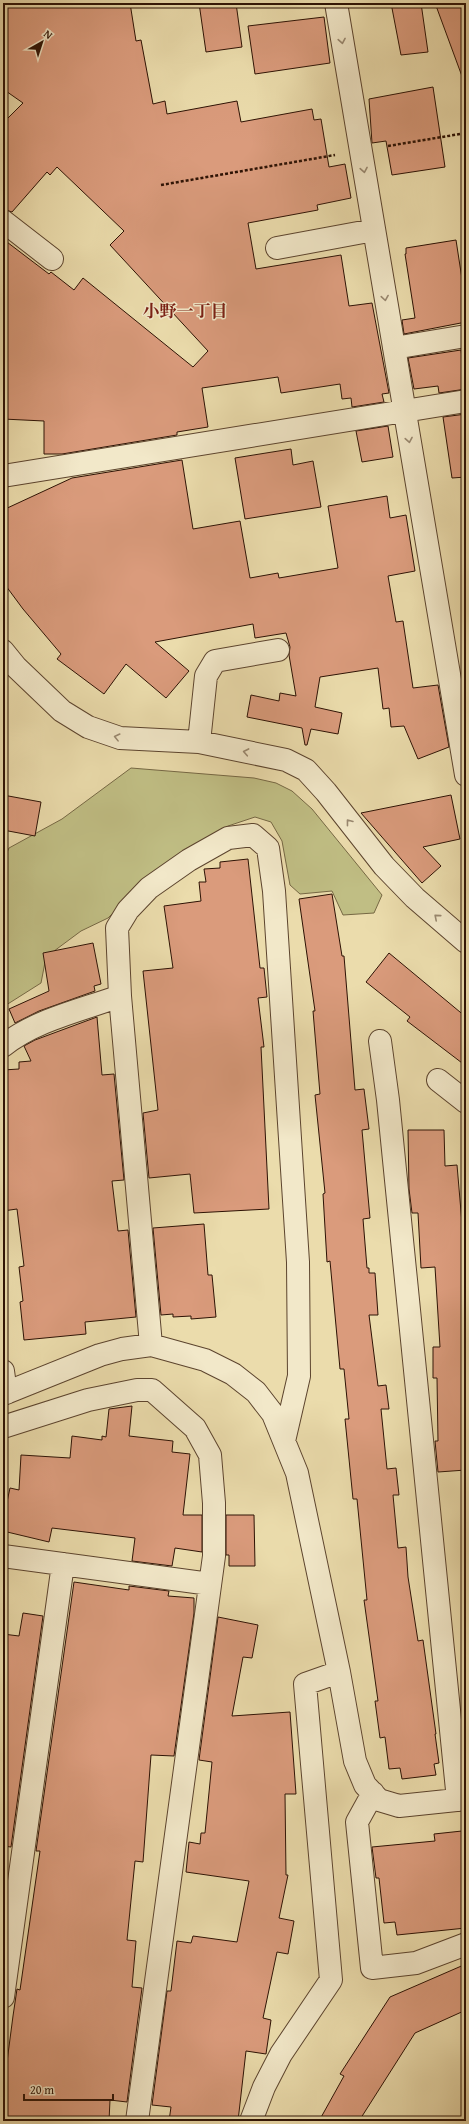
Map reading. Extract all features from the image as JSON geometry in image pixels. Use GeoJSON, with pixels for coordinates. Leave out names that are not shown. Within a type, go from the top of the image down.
{"type":"FeatureCollection","features":[{"type":"Feature","properties":{"kind":"street"},"geometry":{"type":"LineString","coordinates":[[336,3],[404,411],[457,666],[466,775]]}},
{"type":"Feature","properties":{"kind":"street"},"geometry":{"type":"LineString","coordinates":[[3,221],[52,259]]}},
{"type":"Feature","properties":{"kind":"street"},"geometry":{"type":"LineString","coordinates":[[277,248],[374,230]]}},
{"type":"Feature","properties":{"kind":"street"},"geometry":{"type":"LineString","coordinates":[[394,348],[466,336]]}},
{"type":"Feature","properties":{"kind":"street"},"geometry":{"type":"LineString","coordinates":[[3,476],[466,401]]}},
{"type":"Feature","properties":{"kind":"street"},"geometry":{"type":"LineString","coordinates":[[199,742],[206,676],[216,661],[278,650]]}},
{"type":"Feature","properties":{"kind":"street"},"geometry":{"type":"LineString","coordinates":[[3,651],[16,667],[62,711],[88,727],[120,738],[199,742],[286,760],[306,770],[326,792],[384,866],[415,898],[466,942]]}},
{"type":"Feature","properties":{"kind":"street"},"geometry":{"type":"LineString","coordinates":[[150,1344],[120,996],[117,928],[128,910],[149,888],[189,860],[228,838],[253,835],[261,840],[268,848],[274,890],[298,1262],[299,1376],[284,1441]]}},
{"type":"Feature","properties":{"kind":"street"},"geometry":{"type":"LineString","coordinates":[[3,1046],[15,1036],[42,1024],[120,996]]}},
{"type":"Feature","properties":{"kind":"street"},"geometry":{"type":"LineString","coordinates":[[3,1371],[4,1394],[100,1356],[122,1349],[150,1344],[205,1360],[233,1374],[256,1392],[273,1414],[297,1473],[339,1672],[355,1761],[366,1785],[379,1800],[399,1806],[462,1799],[388,1100],[380,1041]]}},
{"type":"Feature","properties":{"kind":"street"},"geometry":{"type":"LineString","coordinates":[[438,1080],[466,1102]]}},
{"type":"Feature","properties":{"kind":"street"},"geometry":{"type":"LineString","coordinates":[[3,1427],[88,1400],[137,1390],[152,1390],[195,1428],[210,1455],[214,1503],[214,1556],[137,2121]]}},
{"type":"Feature","properties":{"kind":"street"},"geometry":{"type":"LineString","coordinates":[[3,1556],[210,1584]]}},
{"type":"Feature","properties":{"kind":"street"},"geometry":{"type":"LineString","coordinates":[[3,1997],[63,1564]]}},
{"type":"Feature","properties":{"kind":"street"},"geometry":{"type":"LineString","coordinates":[[251,2121],[264,2086],[281,2054],[331,1980],[305,1684],[339,1672]]}},
{"type":"Feature","properties":{"kind":"street"},"geometry":{"type":"LineString","coordinates":[[373,1793],[357,1822],[372,1968],[416,1963],[466,1944]]}},
{"type":"Feature","properties":{"kind":"path"},"geometry":{"type":"LineString","coordinates":[[161,185],[466,133]]}},
{"type":"Feature","properties":{"kind":"shaded area"},"geometry":{"type":"Polygon","coordinates":[[[131,768],[254,778],[276,783],[292,791],[312,809],[382,895],[374,913],[343,915],[332,891],[300,894],[290,885],[282,841],[271,822],[255,817],[228,826],[188,850],[140,886],[108,918],[81,931],[46,957],[41,983],[3,1007],[3,861],[9,848],[62,819],[131,768]]]}},
{"type":"Feature","properties":{"kind":"building"},"geometry":{"type":"Polygon","coordinates":[[[3,3],[130,3],[136,41],[141,40],[153,104],[165,101],[167,114],[237,101],[241,122],[312,109],[314,120],[321,119],[329,167],[345,164],[351,198],[317,205],[318,210],[248,223],[256,269],[341,255],[349,306],[372,303],[389,393],[382,394],[384,402],[352,407],[351,398],[342,399],[340,384],[281,393],[278,377],[202,388],[208,427],[177,432],[177,435],[62,454],[44,454],[44,421],[3,419],[3,239],[49,274],[51,272],[74,290],[83,278],[193,367],[208,351],[110,245],[124,231],[57,167],[50,175],[47,172],[12,212],[3,209],[3,123],[23,103],[3,89],[3,3]]]}},
{"type":"Feature","properties":{"kind":"building"},"geometry":{"type":"Polygon","coordinates":[[[199,3],[236,3],[242,47],[206,52],[199,3]]]}},
{"type":"Feature","properties":{"kind":"building"},"geometry":{"type":"Polygon","coordinates":[[[391,3],[421,3],[428,52],[401,55],[391,3]]]}},
{"type":"Feature","properties":{"kind":"building"},"geometry":{"type":"Polygon","coordinates":[[[435,3],[466,3],[466,79],[463,79],[435,3]]]}},
{"type":"Feature","properties":{"kind":"building"},"geometry":{"type":"Polygon","coordinates":[[[324,17],[330,63],[255,74],[248,26],[324,17]]]}},
{"type":"Feature","properties":{"kind":"building"},"geometry":{"type":"Polygon","coordinates":[[[433,87],[445,167],[392,175],[386,141],[372,143],[369,99],[433,87]]]}},
{"type":"Feature","properties":{"kind":"building"},"geometry":{"type":"Polygon","coordinates":[[[456,240],[466,305],[466,322],[404,334],[402,320],[415,318],[405,254],[406,248],[456,240]]]}},
{"type":"Feature","properties":{"kind":"building"},"geometry":{"type":"Polygon","coordinates":[[[461,350],[466,389],[439,393],[438,386],[414,389],[408,358],[461,350]]]}},
{"type":"Feature","properties":{"kind":"building"},"geometry":{"type":"Polygon","coordinates":[[[466,414],[466,477],[452,478],[443,417],[466,414]]]}},
{"type":"Feature","properties":{"kind":"building"},"geometry":{"type":"Polygon","coordinates":[[[388,426],[393,457],[362,462],[356,431],[388,426]]]}},
{"type":"Feature","properties":{"kind":"building"},"geometry":{"type":"Polygon","coordinates":[[[291,449],[293,465],[313,461],[321,507],[245,519],[235,458],[291,449]]]}},
{"type":"Feature","properties":{"kind":"building"},"geometry":{"type":"Polygon","coordinates":[[[182,460],[193,529],[240,521],[250,578],[278,573],[279,578],[338,568],[328,506],[387,496],[390,518],[406,515],[415,571],[388,576],[396,622],[403,621],[413,688],[438,685],[449,747],[418,759],[404,726],[391,727],[389,708],[383,709],[378,668],[320,677],[315,707],[342,713],[338,734],[311,729],[307,745],[305,745],[302,728],[247,717],[251,695],[279,701],[280,693],[296,696],[289,655],[290,647],[286,633],[255,638],[253,624],[155,642],[189,671],[166,698],[126,664],[104,694],[57,659],[61,654],[23,609],[3,582],[3,510],[72,478],[182,460]]]}},
{"type":"Feature","properties":{"kind":"building"},"geometry":{"type":"Polygon","coordinates":[[[3,795],[41,802],[35,836],[3,830],[3,795]]]}},
{"type":"Feature","properties":{"kind":"building"},"geometry":{"type":"Polygon","coordinates":[[[451,795],[460,839],[423,847],[441,866],[422,883],[361,813],[451,795]]]}},
{"type":"Feature","properties":{"kind":"building"},"geometry":{"type":"Polygon","coordinates":[[[248,859],[260,968],[264,968],[267,997],[258,998],[264,1047],[261,1047],[269,1209],[194,1213],[190,1174],[149,1178],[143,1113],[158,1110],[143,971],[173,968],[164,906],[201,901],[199,882],[206,882],[204,869],[220,868],[220,862],[248,859]]]}},
{"type":"Feature","properties":{"kind":"building"},"geometry":{"type":"Polygon","coordinates":[[[332,894],[342,956],[344,956],[355,1090],[364,1089],[369,1129],[362,1130],[370,1218],[363,1219],[367,1268],[369,1268],[369,1273],[375,1273],[378,1315],[369,1315],[378,1386],[386,1385],[389,1409],[381,1409],[387,1469],[396,1468],[399,1495],[393,1495],[398,1548],[406,1547],[408,1577],[418,1641],[423,1640],[439,1763],[434,1764],[436,1775],[402,1779],[400,1768],[389,1769],[385,1737],[380,1738],[375,1701],[378,1701],[364,1600],[367,1600],[357,1499],[353,1499],[345,1419],[349,1419],[344,1369],[340,1369],[330,1261],[327,1262],[323,1194],[325,1193],[315,1095],[320,1094],[313,1011],[315,1011],[299,899],[332,894]]]}},
{"type":"Feature","properties":{"kind":"building"},"geometry":{"type":"Polygon","coordinates":[[[93,943],[101,984],[94,986],[95,991],[39,1011],[15,1023],[9,1009],[49,991],[43,953],[93,943]]]}},
{"type":"Feature","properties":{"kind":"building"},"geometry":{"type":"Polygon","coordinates":[[[389,953],[466,1017],[466,1066],[407,1021],[410,1017],[366,982],[389,953]]]}},
{"type":"Feature","properties":{"kind":"building"},"geometry":{"type":"Polygon","coordinates":[[[97,1017],[102,1075],[114,1074],[124,1180],[112,1181],[118,1231],[128,1230],[136,1317],[85,1322],[86,1334],[24,1340],[20,1302],[23,1301],[19,1267],[24,1266],[17,1209],[3,1211],[3,1102],[6,1101],[3,1070],[19,1069],[19,1062],[31,1061],[24,1046],[35,1040],[97,1017]]]}},
{"type":"Feature","properties":{"kind":"building"},"geometry":{"type":"Polygon","coordinates":[[[408,1130],[444,1130],[445,1166],[457,1165],[463,1235],[466,1235],[466,1470],[438,1472],[435,1441],[438,1441],[437,1378],[433,1378],[433,1347],[440,1347],[435,1267],[421,1268],[418,1213],[412,1213],[409,1189],[408,1130]]]}},
{"type":"Feature","properties":{"kind":"building"},"geometry":{"type":"Polygon","coordinates":[[[204,1224],[208,1275],[212,1275],[216,1317],[191,1319],[191,1316],[173,1317],[173,1314],[161,1315],[153,1228],[204,1224]]]}},
{"type":"Feature","properties":{"kind":"building"},"geometry":{"type":"Polygon","coordinates":[[[132,1406],[129,1436],[173,1441],[172,1452],[190,1454],[183,1515],[202,1515],[202,1552],[175,1548],[172,1566],[132,1561],[135,1538],[52,1528],[49,1542],[3,1531],[3,1520],[10,1488],[19,1490],[21,1455],[70,1458],[72,1436],[102,1440],[102,1436],[106,1437],[109,1409],[132,1406]]]}},
{"type":"Feature","properties":{"kind":"building"},"geometry":{"type":"Polygon","coordinates":[[[226,1515],[254,1515],[255,1566],[229,1566],[229,1555],[226,1555],[226,1515]]]}},
{"type":"Feature","properties":{"kind":"building"},"geometry":{"type":"Polygon","coordinates":[[[74,1582],[129,1590],[129,1586],[169,1591],[168,1596],[194,1598],[194,1613],[174,1756],[151,1755],[143,1862],[135,1861],[127,1940],[136,1941],[132,1987],[142,1988],[127,2102],[110,2100],[109,2121],[3,2121],[7,2085],[4,2085],[13,2016],[17,1989],[20,1990],[40,1851],[36,1851],[74,1582]]]}},
{"type":"Feature","properties":{"kind":"building"},"geometry":{"type":"Polygon","coordinates":[[[23,1613],[43,1616],[11,1847],[3,1846],[3,1634],[19,1636],[23,1613]]]}},
{"type":"Feature","properties":{"kind":"building"},"geometry":{"type":"Polygon","coordinates":[[[218,1617],[258,1625],[252,1658],[243,1657],[232,1716],[290,1712],[296,1794],[285,1794],[286,1875],[288,1875],[279,1918],[294,1921],[288,1954],[277,1952],[263,2018],[271,2020],[266,2054],[246,2051],[238,2121],[202,2117],[202,2121],[169,2121],[171,2107],[152,2105],[167,1991],[171,1991],[177,1941],[191,1943],[193,1936],[237,1942],[249,1881],[186,1872],[189,1842],[200,1844],[201,1833],[205,1833],[212,1762],[199,1760],[218,1617]]]}},
{"type":"Feature","properties":{"kind":"building"},"geometry":{"type":"Polygon","coordinates":[[[462,1831],[466,1865],[466,1928],[397,1935],[395,1922],[384,1923],[379,1878],[376,1878],[372,1847],[435,1841],[434,1834],[462,1831]]]}},
{"type":"Feature","properties":{"kind":"building"},"geometry":{"type":"Polygon","coordinates":[[[466,1964],[466,2010],[415,2033],[359,2121],[319,2121],[344,2076],[340,2074],[390,1997],[466,1964]]]}},
{"type":"Feature","properties":{"kind":"district","name":"小野一丁目"},"geometry":{"type":"Point","coordinates":[185,310]}}]}
